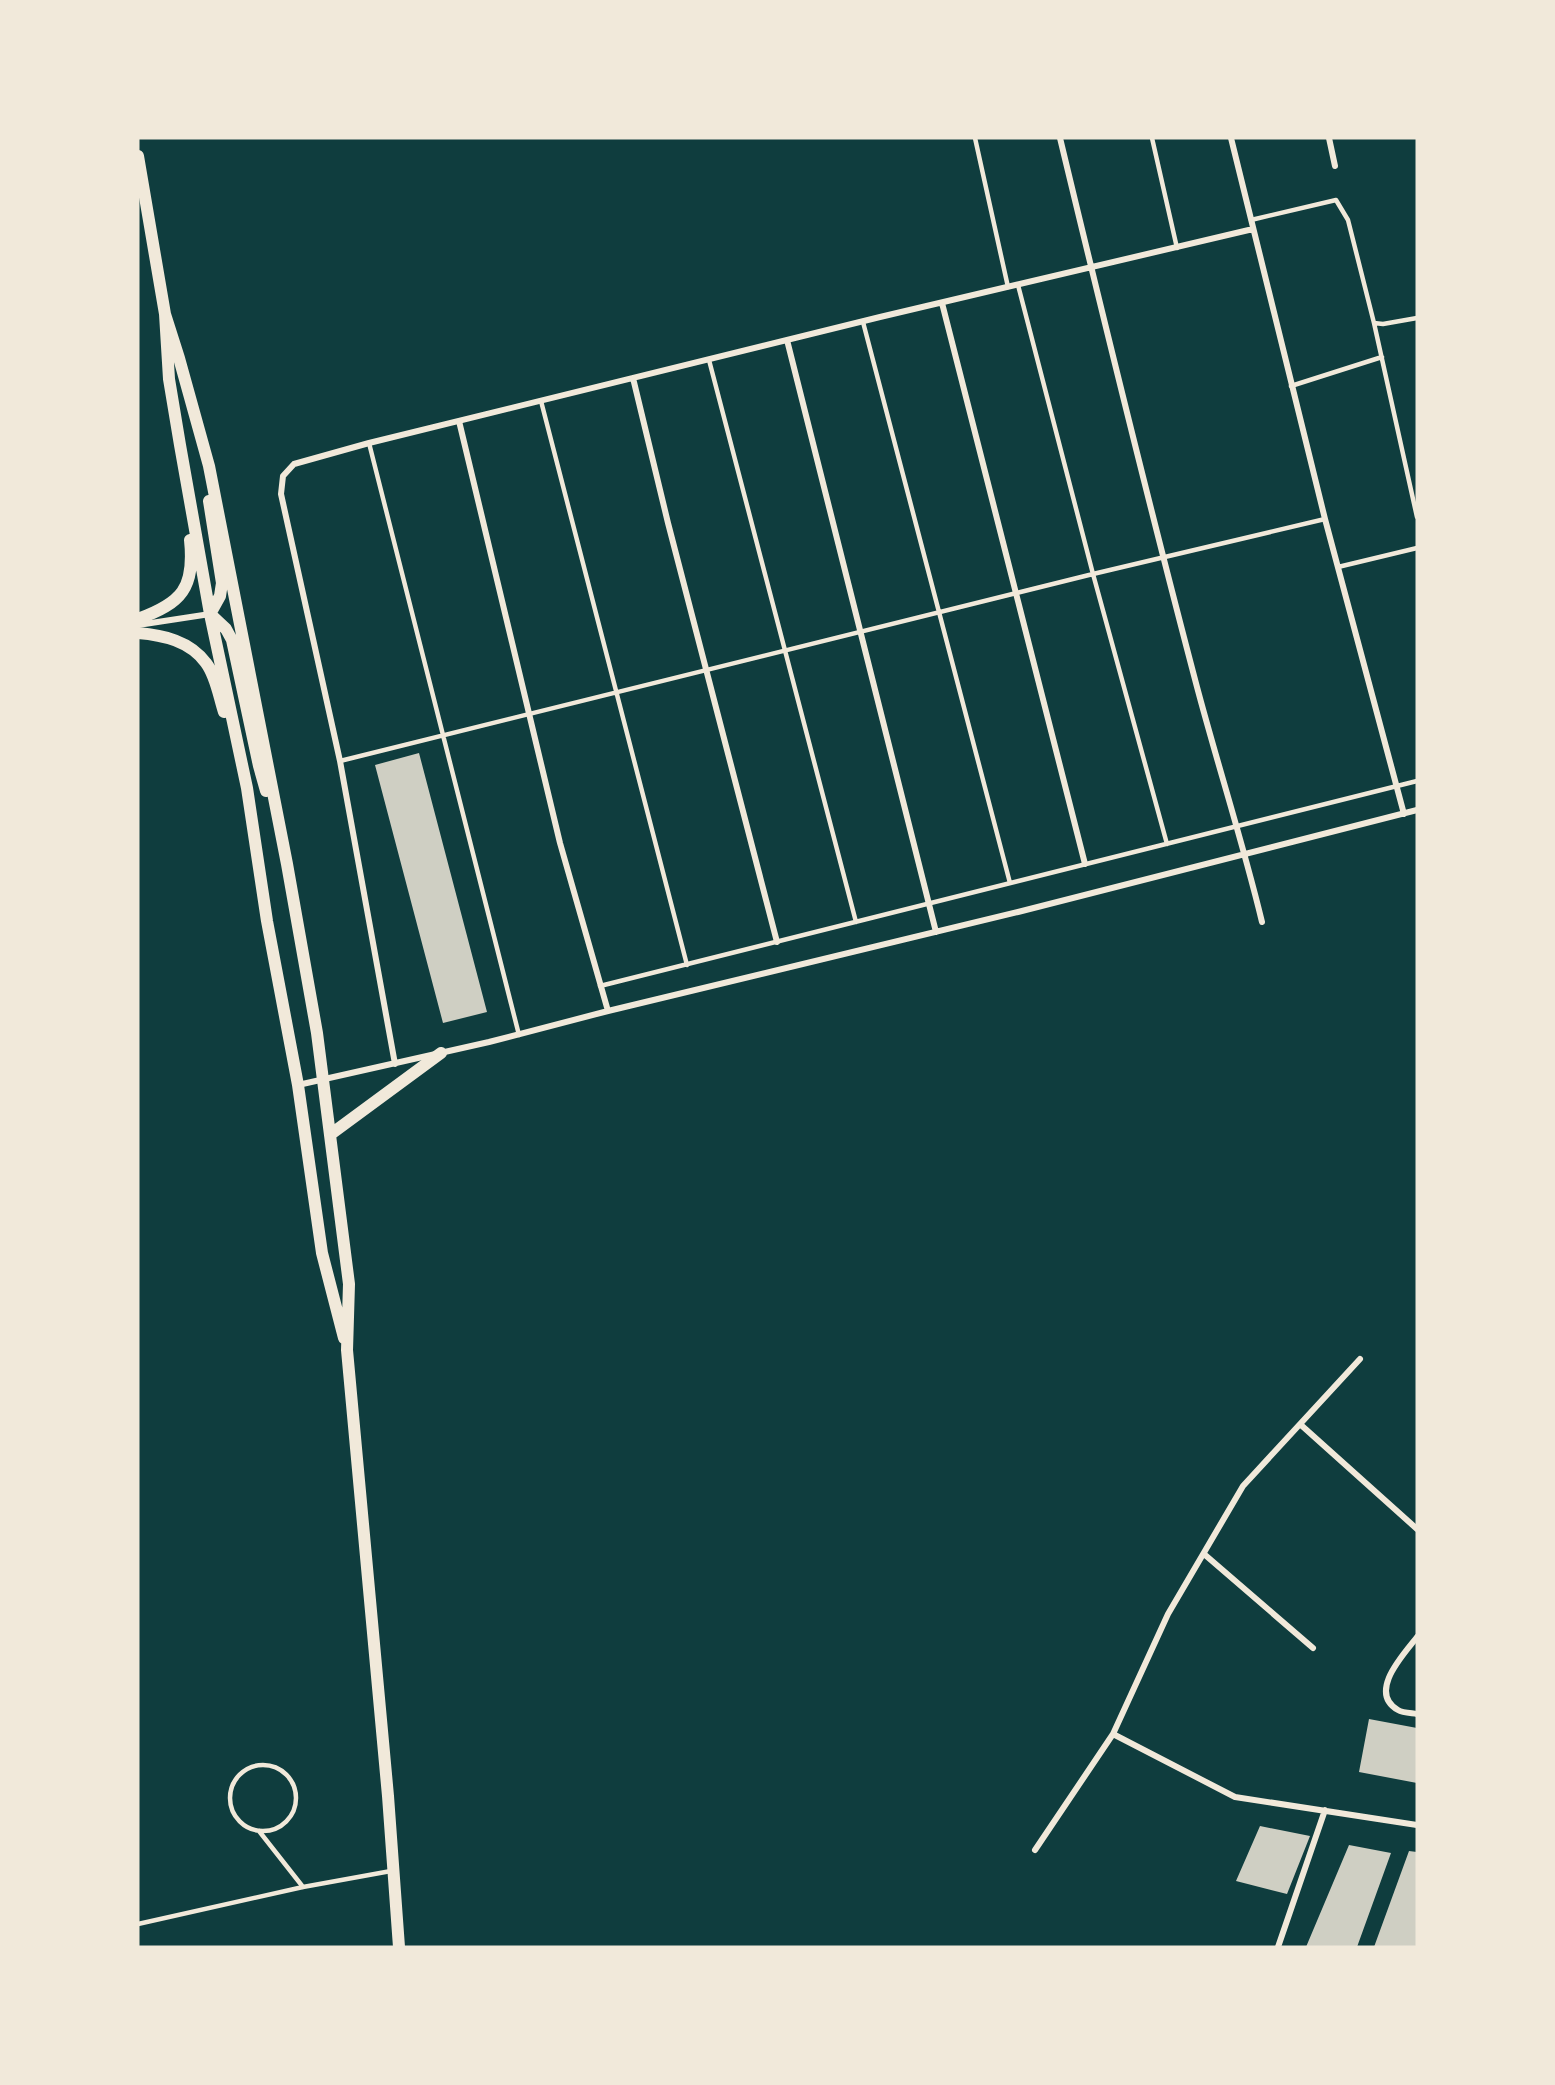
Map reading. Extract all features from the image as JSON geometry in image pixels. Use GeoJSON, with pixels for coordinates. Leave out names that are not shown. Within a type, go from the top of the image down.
{"type":"FeatureCollection","features":[{"type":"Feature","properties":{"kind":"main road"},"geometry":{"type":"LineString","coordinates":[[138,156],[165,314],[169,379],[180,445],[210,614],[247,788],[267,921],[298,1085],[322,1253],[347,1350]]}},
{"type":"Feature","properties":{"kind":"main road"},"geometry":{"type":"LineString","coordinates":[[165,314],[209,466],[287,864],[324,1079],[349,1284],[347,1350],[399,1947]]}},
{"type":"Feature","properties":{"kind":"main road"},"geometry":{"type":"LineString","coordinates":[[138,619],[169,605],[183,593],[190,576],[191,551],[180,445]]}},
{"type":"Feature","properties":{"kind":"main road"},"geometry":{"type":"LineString","coordinates":[[209,466],[209,502],[222,583],[220,597],[210,614]]}},
{"type":"Feature","properties":{"kind":"main road"},"geometry":{"type":"LineString","coordinates":[[210,614],[225,629],[236,651],[259,766],[287,864]]}},
{"type":"Feature","properties":{"kind":"main road"},"geometry":{"type":"LineString","coordinates":[[138,633],[173,639],[192,649],[207,664],[247,788]]}},
{"type":"Feature","properties":{"kind":"main road"},"geometry":{"type":"LineString","coordinates":[[331,1134],[441,1053]]}},
{"type":"Feature","properties":{"kind":"street"},"geometry":{"type":"LineString","coordinates":[[1060,138],[1198,690],[1246,855],[1262,922]]}},
{"type":"Feature","properties":{"kind":"street"},"geometry":{"type":"LineString","coordinates":[[1231,138],[1325,519],[1404,813]]}},
{"type":"Feature","properties":{"kind":"street"},"geometry":{"type":"LineString","coordinates":[[1329,138],[1335,166]]}},
{"type":"Feature","properties":{"kind":"street"},"geometry":{"type":"LineString","coordinates":[[395,1064],[340,761],[281,494],[283,476],[294,464],[369,443],[787,340],[1253,229]]}},
{"type":"Feature","properties":{"kind":"street"},"geometry":{"type":"LineString","coordinates":[[942,303],[1085,864]]}},
{"type":"Feature","properties":{"kind":"street"},"geometry":{"type":"LineString","coordinates":[[787,340],[936,932]]}},
{"type":"Feature","properties":{"kind":"street"},"geometry":{"type":"LineString","coordinates":[[633,378],[705,669],[777,942]]}},
{"type":"Feature","properties":{"kind":"street"},"geometry":{"type":"LineString","coordinates":[[459,421],[560,843],[608,1011]]}},
{"type":"Feature","properties":{"kind":"street"},"geometry":{"type":"LineString","coordinates":[[138,625],[210,614]]}},
{"type":"Feature","properties":{"kind":"street"},"geometry":{"type":"LineString","coordinates":[[298,1085],[519,1035],[608,1011],[1246,855],[1417,810]]}},
{"type":"Feature","properties":{"kind":"street"},"geometry":{"type":"LineString","coordinates":[[1035,1850],[1113,1734],[1168,1614],[1243,1486],[1360,1359]]}},
{"type":"Feature","properties":{"kind":"street"},"geometry":{"type":"LineString","coordinates":[[1301,1425],[1417,1529]]}},
{"type":"Feature","properties":{"kind":"street"},"geometry":{"type":"LineString","coordinates":[[1204,1554],[1313,1648]]}},
{"type":"Feature","properties":{"kind":"street"},"geometry":{"type":"LineString","coordinates":[[1417,1637],[1391,1672],[1386,1684],[1391,1704],[1399,1711],[1417,1714]]}},
{"type":"Feature","properties":{"kind":"street"},"geometry":{"type":"LineString","coordinates":[[1113,1734],[1235,1797],[1417,1825]]}},
{"type":"Feature","properties":{"kind":"street"},"geometry":{"type":"LineString","coordinates":[[1278,1947],[1325,1810]]}},
{"type":"Feature","properties":{"kind":"lane"},"geometry":{"type":"LineString","coordinates":[[975,138],[1008,287]]}},
{"type":"Feature","properties":{"kind":"lane"},"geometry":{"type":"LineString","coordinates":[[1152,138],[1177,248]]}},
{"type":"Feature","properties":{"kind":"lane"},"geometry":{"type":"LineString","coordinates":[[1251,220],[1336,200],[1348,220],[1382,357],[1417,517]]}},
{"type":"Feature","properties":{"kind":"lane"},"geometry":{"type":"LineString","coordinates":[[1018,285],[1093,574],[1167,844]]}},
{"type":"Feature","properties":{"kind":"lane"},"geometry":{"type":"LineString","coordinates":[[1374,323],[1383,324],[1417,318]]}},
{"type":"Feature","properties":{"kind":"lane"},"geometry":{"type":"LineString","coordinates":[[863,322],[1010,883]]}},
{"type":"Feature","properties":{"kind":"lane"},"geometry":{"type":"LineString","coordinates":[[1292,386],[1382,357]]}},
{"type":"Feature","properties":{"kind":"lane"},"geometry":{"type":"LineString","coordinates":[[709,360],[856,922]]}},
{"type":"Feature","properties":{"kind":"lane"},"geometry":{"type":"LineString","coordinates":[[541,401],[687,964]]}},
{"type":"Feature","properties":{"kind":"lane"},"geometry":{"type":"LineString","coordinates":[[369,443],[519,1035]]}},
{"type":"Feature","properties":{"kind":"lane"},"geometry":{"type":"LineString","coordinates":[[340,761],[705,669],[1325,519]]}},
{"type":"Feature","properties":{"kind":"lane"},"geometry":{"type":"LineString","coordinates":[[1338,567],[1417,548]]}},
{"type":"Feature","properties":{"kind":"lane"},"geometry":{"type":"LineString","coordinates":[[600,987],[1417,781]]}},
{"type":"Feature","properties":{"kind":"lane"},"geometry":{"type":"LineString","coordinates":[[259,1831],[279,1827],[291,1814],[295,1805],[295,1796],[289,1778],[282,1772],[264,1766],[246,1769],[239,1775],[230,1791],[232,1810],[243,1825],[259,1831],[303,1887]]}},
{"type":"Feature","properties":{"kind":"lane"},"geometry":{"type":"LineString","coordinates":[[138,1924],[303,1887],[394,1870]]}},
{"type":"Feature","properties":{"kind":"building"},"geometry":{"type":"Polygon","coordinates":[[[419,753],[487,1012],[443,1023],[375,765],[419,753]]]}},
{"type":"Feature","properties":{"kind":"building"},"geometry":{"type":"Polygon","coordinates":[[[1369,1719],[1417,1728],[1417,1783],[1359,1772],[1369,1719]]]}},
{"type":"Feature","properties":{"kind":"building"},"geometry":{"type":"Polygon","coordinates":[[[1260,1826],[1310,1836],[1287,1894],[1236,1881],[1260,1826]]]}},
{"type":"Feature","properties":{"kind":"building"},"geometry":{"type":"Polygon","coordinates":[[[1349,1845],[1391,1853],[1357,1947],[1306,1947],[1349,1845]]]}},
{"type":"Feature","properties":{"kind":"building"},"geometry":{"type":"Polygon","coordinates":[[[1409,1851],[1417,1852],[1417,1947],[1374,1947],[1409,1851]]]}}]}
